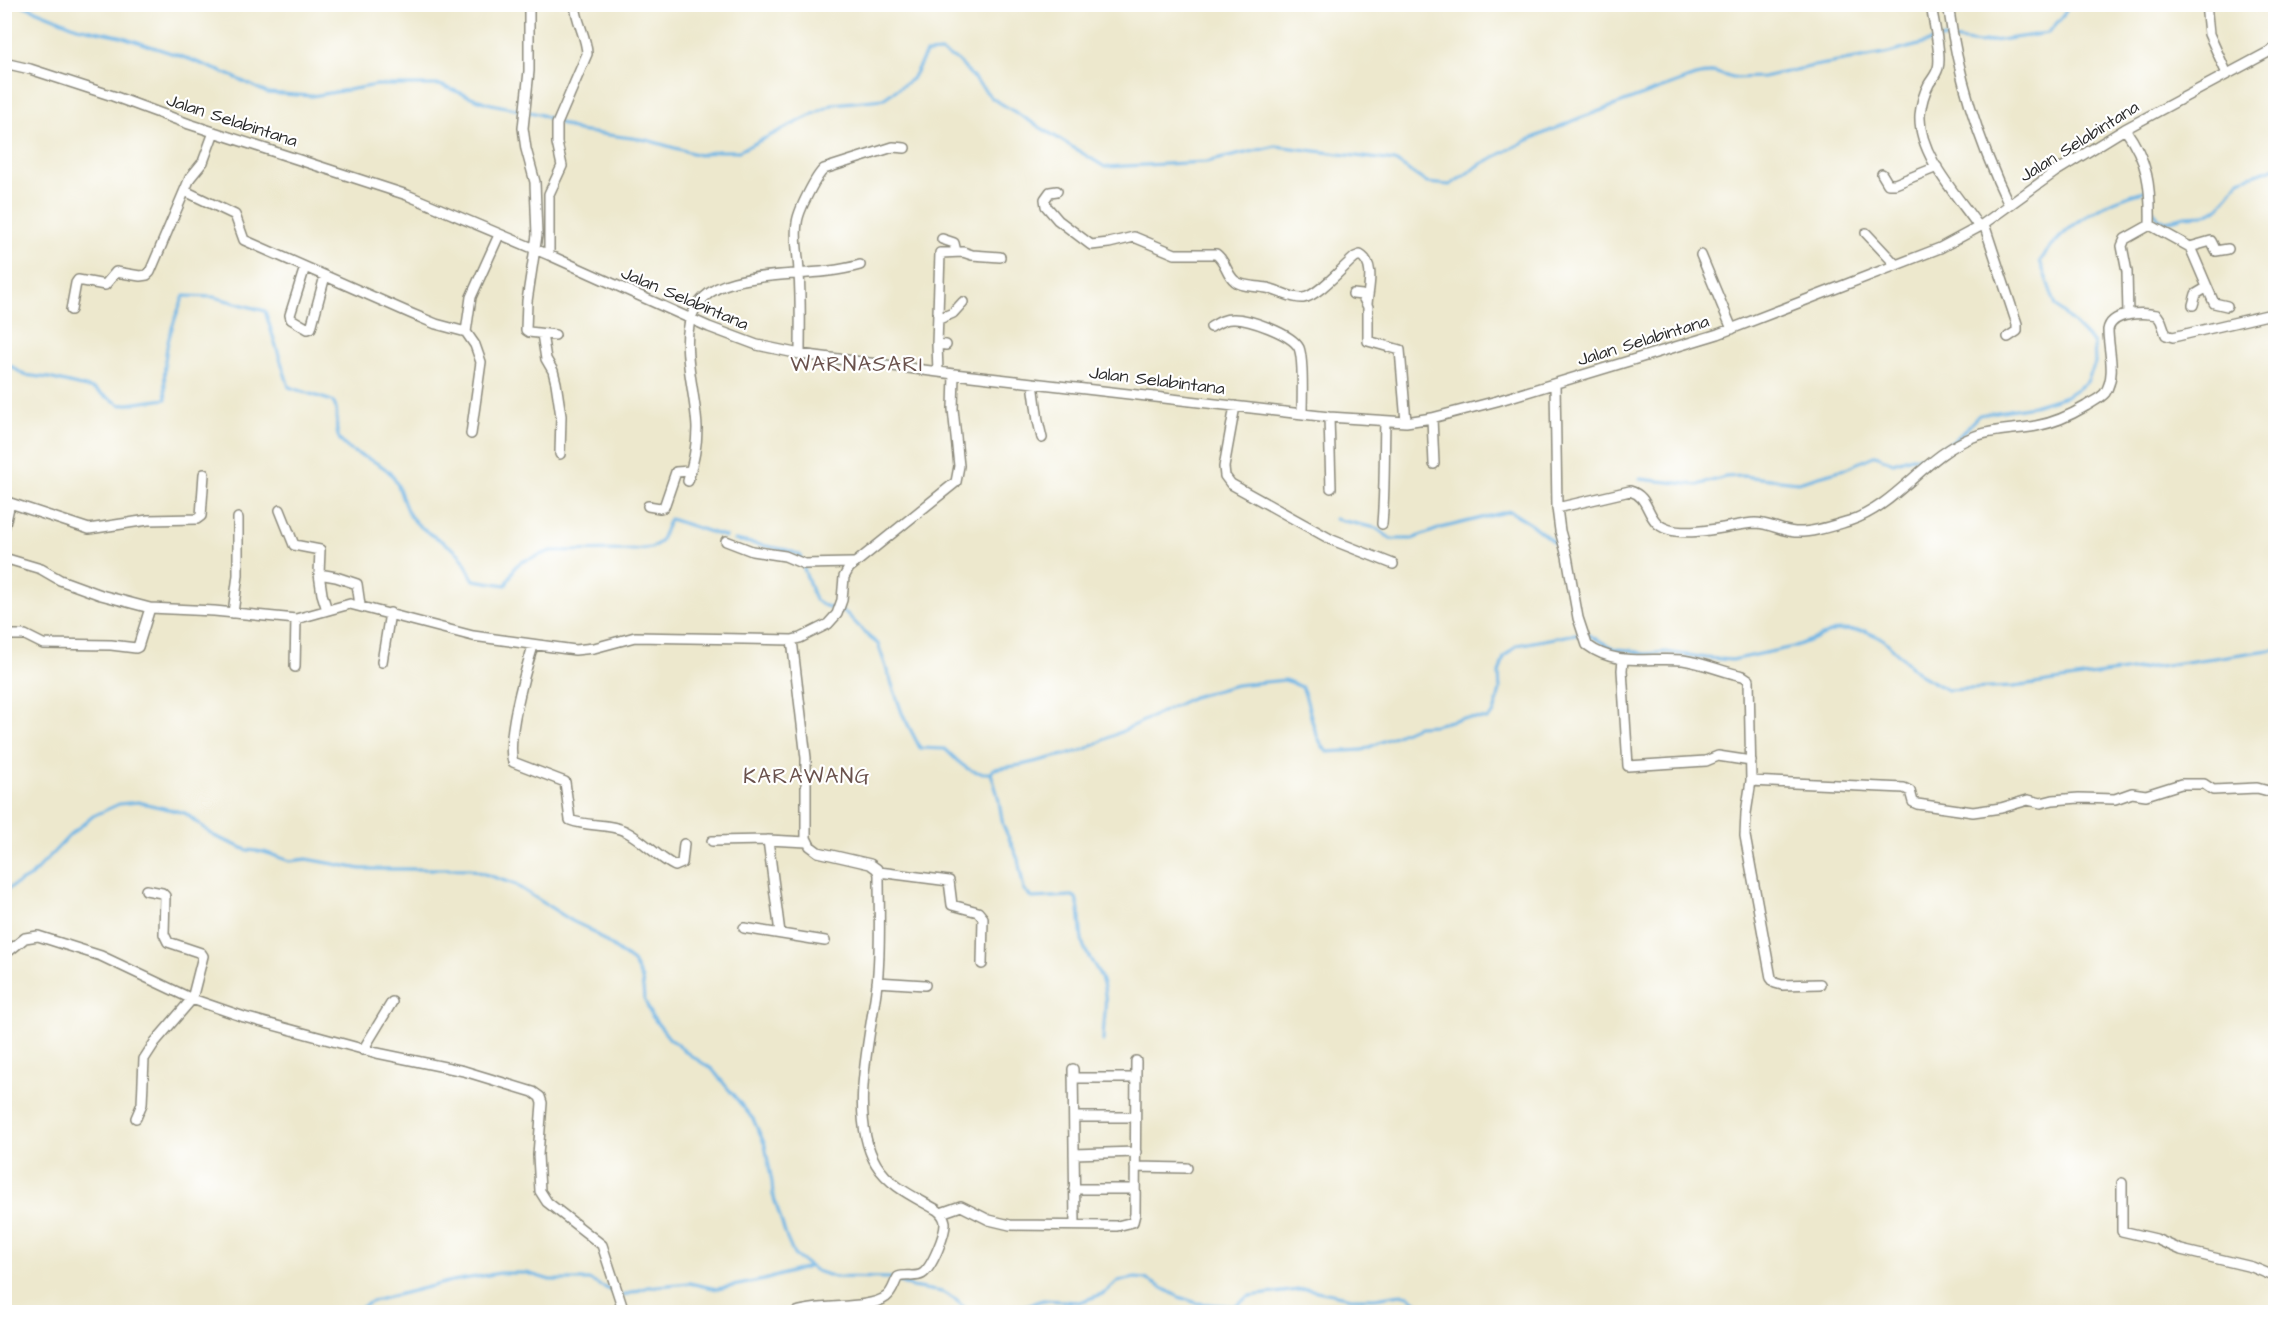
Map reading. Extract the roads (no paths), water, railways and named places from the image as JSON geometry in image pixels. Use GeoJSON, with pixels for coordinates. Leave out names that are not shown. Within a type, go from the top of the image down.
{"type":"FeatureCollection","features":[{"type":"Feature","properties":{"kind":"street"},"geometry":{"type":"LineString","coordinates":[[529,4],[529,71],[523,128],[534,182],[536,250],[530,276],[526,330],[555,335]]}},
{"type":"Feature","properties":{"kind":"street"},"geometry":{"type":"LineString","coordinates":[[549,255],[549,194],[562,166],[556,124],[587,54],[575,4]]}},
{"type":"Feature","properties":{"kind":"street"},"geometry":{"type":"LineString","coordinates":[[1931,4],[1940,52],[1938,71],[1924,94],[1920,123],[1922,136],[1937,167],[1982,226],[2017,324],[2017,331],[2008,337]]}},
{"type":"Feature","properties":{"kind":"street"},"geometry":{"type":"LineString","coordinates":[[1948,4],[1952,31],[1981,140],[2009,205]]}},
{"type":"Feature","properties":{"kind":"street"},"geometry":{"type":"LineString","coordinates":[[2206,4],[2211,41],[2227,74]]}},
{"type":"Feature","properties":{"kind":"street","name":"Jalan Selabintana"},"geometry":{"type":"LineString","coordinates":[[4,63],[113,96],[214,132],[407,195],[748,342],[800,354],[954,374],[1329,417],[1406,422],[1432,418],[1555,384],[1732,329],[1940,248],[1982,226],[2055,172],[2125,129],[2276,48]]}},
{"type":"Feature","properties":{"kind":"street"},"geometry":{"type":"LineString","coordinates":[[2125,129],[2145,163],[2149,185],[2150,225]]}},
{"type":"Feature","properties":{"kind":"street"},"geometry":{"type":"LineString","coordinates":[[71,310],[78,280],[105,285],[116,272],[147,275],[190,178],[202,166],[214,132]]}},
{"type":"Feature","properties":{"kind":"street"},"geometry":{"type":"LineString","coordinates":[[800,354],[797,222],[803,203],[818,175],[824,169],[893,147],[904,148]]}},
{"type":"Feature","properties":{"kind":"street"},"geometry":{"type":"LineString","coordinates":[[1882,174],[1886,182],[1891,184],[1937,167]]}},
{"type":"Feature","properties":{"kind":"street"},"geometry":{"type":"LineString","coordinates":[[184,191],[235,215],[244,240],[436,324],[466,332],[475,345],[481,362],[471,434]]}},
{"type":"Feature","properties":{"kind":"street"},"geometry":{"type":"LineString","coordinates":[[1057,191],[1046,196],[1046,206],[1063,224],[1087,243],[1101,245],[1134,237],[1170,254],[1216,254],[1224,261],[1236,282],[1292,296],[1303,298],[1311,294],[1360,255],[1367,261],[1370,270],[1367,304],[1368,341],[1400,350],[1406,422]]}},
{"type":"Feature","properties":{"kind":"street"},"geometry":{"type":"LineString","coordinates":[[2150,225],[2190,247],[2214,303],[2227,306]]}},
{"type":"Feature","properties":{"kind":"street"},"geometry":{"type":"LineString","coordinates":[[2128,315],[2127,272],[2122,246],[2125,239],[2150,225]]}},
{"type":"Feature","properties":{"kind":"street"},"geometry":{"type":"LineString","coordinates":[[1866,233],[1896,265]]}},
{"type":"Feature","properties":{"kind":"street"},"geometry":{"type":"LineString","coordinates":[[466,332],[471,297],[499,235]]}},
{"type":"Feature","properties":{"kind":"street"},"geometry":{"type":"LineString","coordinates":[[942,239],[954,243],[956,252]]}},
{"type":"Feature","properties":{"kind":"street"},"geometry":{"type":"LineString","coordinates":[[2190,247],[2211,241],[2216,251],[2228,249]]}},
{"type":"Feature","properties":{"kind":"street"},"geometry":{"type":"LineString","coordinates":[[938,372],[941,345],[939,253],[956,252],[1000,257]]}},
{"type":"Feature","properties":{"kind":"street"},"geometry":{"type":"LineString","coordinates":[[1701,255],[1732,329]]}},
{"type":"Feature","properties":{"kind":"street"},"geometry":{"type":"LineString","coordinates":[[688,481],[695,461],[697,427],[687,349],[690,318],[703,297],[725,285],[746,280],[836,272],[860,265]]}},
{"type":"Feature","properties":{"kind":"street"},"geometry":{"type":"LineString","coordinates":[[305,267],[290,315],[291,319],[308,329],[311,328],[325,276]]}},
{"type":"Feature","properties":{"kind":"street"},"geometry":{"type":"LineString","coordinates":[[2193,305],[2196,294],[2206,288]]}},
{"type":"Feature","properties":{"kind":"street"},"geometry":{"type":"LineString","coordinates":[[1353,294],[1362,295],[1367,304]]}},
{"type":"Feature","properties":{"kind":"street"},"geometry":{"type":"LineString","coordinates":[[939,319],[953,313],[963,302]]}},
{"type":"Feature","properties":{"kind":"street"},"geometry":{"type":"LineString","coordinates":[[1557,508],[1630,491],[1646,502],[1658,524],[1681,532],[1755,522],[1795,532],[1820,529],[1851,521],[1874,511],[1933,462],[1969,438],[2044,424],[2076,411],[2100,397],[2107,388],[2111,373],[2109,326],[2114,320],[2128,315],[2157,315],[2166,335],[2172,337],[2276,313]]}},
{"type":"Feature","properties":{"kind":"street"},"geometry":{"type":"LineString","coordinates":[[1211,327],[1219,321],[1235,319],[1283,334],[1293,340],[1300,351],[1302,414]]}},
{"type":"Feature","properties":{"kind":"street"},"geometry":{"type":"LineString","coordinates":[[543,334],[546,359],[553,371],[561,416],[560,454]]}},
{"type":"Feature","properties":{"kind":"street"},"geometry":{"type":"LineString","coordinates":[[4,558],[41,569],[60,580],[101,595],[150,608],[296,619],[346,604],[360,605],[473,636],[533,646],[585,649],[635,637],[792,640],[819,630],[833,620],[841,604],[844,577],[852,563],[956,482],[959,466],[952,409],[954,374]]}},
{"type":"Feature","properties":{"kind":"street"},"geometry":{"type":"LineString","coordinates":[[1033,383],[1042,438]]}},
{"type":"Feature","properties":{"kind":"street"},"geometry":{"type":"LineString","coordinates":[[1555,384],[1557,508],[1583,636],[1587,645],[1596,652],[1609,657],[1623,660],[1683,660],[1747,678],[1750,683],[1751,781],[1745,836],[1771,978],[1774,983],[1782,986],[1820,984]]}},
{"type":"Feature","properties":{"kind":"street"},"geometry":{"type":"LineString","coordinates":[[1235,406],[1224,467],[1225,476],[1231,484],[1332,540],[1393,564]]}},
{"type":"Feature","properties":{"kind":"street"},"geometry":{"type":"LineString","coordinates":[[1329,417],[1331,488]]}},
{"type":"Feature","properties":{"kind":"street"},"geometry":{"type":"LineString","coordinates":[[1432,418],[1434,464]]}},
{"type":"Feature","properties":{"kind":"street"},"geometry":{"type":"LineString","coordinates":[[1382,524],[1385,486],[1383,472],[1385,422]]}},
{"type":"Feature","properties":{"kind":"street"},"geometry":{"type":"LineString","coordinates":[[648,506],[664,507],[676,472],[691,471]]}},
{"type":"Feature","properties":{"kind":"street"},"geometry":{"type":"LineString","coordinates":[[4,529],[7,502],[89,529],[148,520],[197,519],[201,516],[204,474]]}},
{"type":"Feature","properties":{"kind":"street"},"geometry":{"type":"LineString","coordinates":[[280,510],[294,545],[321,552],[319,574],[327,610]]}},
{"type":"Feature","properties":{"kind":"street"},"geometry":{"type":"LineString","coordinates":[[233,613],[238,575],[238,518]]}},
{"type":"Feature","properties":{"kind":"street"},"geometry":{"type":"LineString","coordinates":[[726,541],[752,551],[785,556],[804,564],[852,563]]}},
{"type":"Feature","properties":{"kind":"street"},"geometry":{"type":"LineString","coordinates":[[319,574],[357,584],[360,605]]}},
{"type":"Feature","properties":{"kind":"street"},"geometry":{"type":"LineString","coordinates":[[4,634],[25,635],[43,644],[111,645],[136,648],[150,608]]}},
{"type":"Feature","properties":{"kind":"street"},"geometry":{"type":"LineString","coordinates":[[382,662],[390,613]]}},
{"type":"Feature","properties":{"kind":"street"},"geometry":{"type":"LineString","coordinates":[[295,668],[296,619]]}},
{"type":"Feature","properties":{"kind":"street"},"geometry":{"type":"LineString","coordinates":[[792,640],[806,758],[807,842]]}},
{"type":"Feature","properties":{"kind":"street"},"geometry":{"type":"LineString","coordinates":[[533,646],[518,699],[513,762],[566,782],[570,820],[608,826],[626,832],[675,866],[684,860],[684,844]]}},
{"type":"Feature","properties":{"kind":"street"},"geometry":{"type":"LineString","coordinates":[[1623,660],[1628,766],[1706,761],[1718,756],[1750,761]]}},
{"type":"Feature","properties":{"kind":"street"},"geometry":{"type":"LineString","coordinates":[[1751,781],[1904,788],[1909,790],[1913,802],[1917,804],[1973,812],[2001,808],[2028,800],[2041,803],[2079,798],[2115,799],[2132,793],[2146,795],[2181,784],[2204,784],[2213,790],[2262,788],[2276,793]]}},
{"type":"Feature","properties":{"kind":"street"},"geometry":{"type":"LineString","coordinates":[[768,840],[780,933]]}},
{"type":"Feature","properties":{"kind":"street"},"geometry":{"type":"LineString","coordinates":[[712,841],[807,842],[818,852],[867,863],[879,872],[949,881],[952,906],[978,912],[983,918],[982,964]]}},
{"type":"Feature","properties":{"kind":"street"},"geometry":{"type":"LineString","coordinates":[[797,1312],[878,1301],[891,1292],[898,1277],[924,1273],[936,1254],[944,1230],[945,1222],[941,1213],[892,1182],[876,1164],[868,1143],[863,1106],[863,1078],[877,982],[879,872]]}},
{"type":"Feature","properties":{"kind":"street"},"geometry":{"type":"LineString","coordinates":[[136,1118],[142,1104],[144,1059],[155,1042],[192,999],[202,954],[168,942],[164,934],[165,896],[162,893],[146,890]]}},
{"type":"Feature","properties":{"kind":"street"},"geometry":{"type":"LineString","coordinates":[[744,928],[825,941]]}},
{"type":"Feature","properties":{"kind":"street"},"geometry":{"type":"LineString","coordinates":[[4,954],[25,938],[38,936],[101,956],[192,999],[244,1017],[363,1050],[464,1071],[520,1087],[540,1097],[542,1103],[538,1176],[540,1191],[547,1202],[602,1245],[624,1312]]}},
{"type":"Feature","properties":{"kind":"street"},"geometry":{"type":"LineString","coordinates":[[877,982],[925,985]]}},
{"type":"Feature","properties":{"kind":"street"},"geometry":{"type":"LineString","coordinates":[[363,1050],[392,1002]]}},
{"type":"Feature","properties":{"kind":"street"},"geometry":{"type":"LineString","coordinates":[[941,1213],[958,1206],[969,1208],[998,1223],[1010,1225],[1117,1226],[1130,1223],[1135,1214],[1136,1061]]}},
{"type":"Feature","properties":{"kind":"street"},"geometry":{"type":"LineString","coordinates":[[1074,1224],[1073,1074],[1136,1078]]}},
{"type":"Feature","properties":{"kind":"street"},"geometry":{"type":"LineString","coordinates":[[1074,1117],[1135,1117]]}},
{"type":"Feature","properties":{"kind":"street"},"geometry":{"type":"LineString","coordinates":[[1074,1154],[1136,1152]]}},
{"type":"Feature","properties":{"kind":"street"},"geometry":{"type":"LineString","coordinates":[[1135,1167],[1187,1168]]}},
{"type":"Feature","properties":{"kind":"street"},"geometry":{"type":"LineString","coordinates":[[2122,1183],[2122,1231],[2156,1239],[2181,1250],[2252,1267],[2276,1277]]}},
{"type":"Feature","properties":{"kind":"street"},"geometry":{"type":"LineString","coordinates":[[1074,1189],[1135,1189]]}},
{"type":"Feature","properties":{"kind":"waterway"},"geometry":{"type":"LineString","coordinates":[[20,4],[77,27],[120,36],[189,59],[267,93],[312,96],[377,85],[440,85],[487,103],[539,114],[578,131],[647,140],[699,155],[717,151],[739,151],[834,104],[883,99],[912,79],[926,53],[941,52],[958,61],[992,98],[1105,167],[1206,162],[1276,146],[1395,161],[1427,183],[1450,185],[1481,164],[1526,141],[1575,120],[1695,76],[1714,72],[1732,78],[1763,77],[1885,54],[1945,38],[1979,43],[2048,33],[2063,16],[2069,4]]}},
{"type":"Feature","properties":{"kind":"waterway"},"geometry":{"type":"LineString","coordinates":[[2154,211],[2159,219],[2167,221],[2185,216],[2204,215],[2220,207],[2239,180],[2276,167]]}},
{"type":"Feature","properties":{"kind":"waterway"},"geometry":{"type":"LineString","coordinates":[[1640,479],[1698,485],[1725,477],[1742,476],[1798,482],[1844,469],[1876,455],[1893,463],[1912,457],[1924,458],[1958,437],[1979,415],[2033,406],[2066,396],[2087,382],[2095,363],[2094,344],[2056,306],[2040,261],[2062,236],[2087,215],[2116,200],[2148,190]]}},
{"type":"Feature","properties":{"kind":"waterway"},"geometry":{"type":"LineString","coordinates":[[4,361],[24,375],[49,378],[93,389],[121,405],[166,399],[164,371],[167,346],[184,296],[214,297],[265,311],[289,387],[332,401],[335,405],[340,440],[351,450],[389,472],[397,483],[411,517],[421,528],[458,553],[474,580],[506,585],[515,567],[521,562],[551,551],[651,548],[660,542],[670,519],[726,537]]}},
{"type":"Feature","properties":{"kind":"waterway"},"geometry":{"type":"LineString","coordinates":[[1335,519],[1376,528],[1391,539],[1412,539],[1441,528],[1510,511],[1561,548]]}},
{"type":"Feature","properties":{"kind":"waterway"},"geometry":{"type":"LineString","coordinates":[[735,540],[787,550],[800,555],[801,560]]}},
{"type":"Feature","properties":{"kind":"waterway"},"geometry":{"type":"LineString","coordinates":[[803,566],[815,600],[846,613],[878,644],[902,713],[920,748],[945,749],[970,770],[991,773]]}},
{"type":"Feature","properties":{"kind":"waterway"},"geometry":{"type":"LineString","coordinates":[[1103,1041],[1104,988],[1083,944],[1076,898],[1073,896],[1032,898],[1024,890],[1018,859],[1003,825],[991,773],[994,769],[1081,751],[1193,697],[1236,685],[1285,680],[1302,687],[1317,736],[1327,752],[1363,750],[1417,726],[1434,725],[1463,718],[1488,719],[1494,713],[1500,690],[1499,673],[1504,657],[1517,645],[1576,634],[1589,635],[1615,649],[1644,654],[1666,652],[1732,660],[1793,647],[1838,630],[1865,631],[1883,639],[1919,674],[1947,690],[2014,687],[2276,649]]}},
{"type":"Feature","properties":{"kind":"waterway"},"geometry":{"type":"LineString","coordinates":[[4,891],[31,876],[70,835],[93,816],[119,804],[138,802],[185,813],[214,836],[247,850],[264,852],[290,861],[307,859],[361,869],[470,869],[514,884],[572,921],[589,929],[633,962],[642,979],[644,998],[651,1015],[669,1038],[712,1069],[753,1119],[765,1145],[773,1195],[794,1255],[816,1271],[834,1277],[890,1278],[912,1287],[942,1292],[956,1300],[969,1312]]}},
{"type":"Feature","properties":{"kind":"waterway"},"geometry":{"type":"LineString","coordinates":[[622,1296],[648,1287],[689,1283],[717,1289],[764,1280],[808,1267]]}},
{"type":"Feature","properties":{"kind":"waterway"},"geometry":{"type":"LineString","coordinates":[[352,1312],[373,1301],[452,1281],[500,1273],[527,1273],[550,1280],[589,1280],[616,1293]]}},
{"type":"Feature","properties":{"kind":"waterway"},"geometry":{"type":"LineString","coordinates":[[1005,1312],[1043,1300],[1080,1302],[1105,1293],[1118,1281],[1135,1278],[1146,1279],[1179,1297],[1197,1303],[1234,1306],[1250,1296],[1307,1289],[1351,1298],[1375,1298],[1401,1294],[1409,1296],[1423,1307],[1432,1307],[1440,1312]]}},
{"type":"Feature","properties":{"kind":"district","name":"WARNASARI"},"geometry":{"type":"Point","coordinates":[857,364]}},
{"type":"Feature","properties":{"kind":"district","name":"KARAWANG"},"geometry":{"type":"Point","coordinates":[807,776]}}]}
